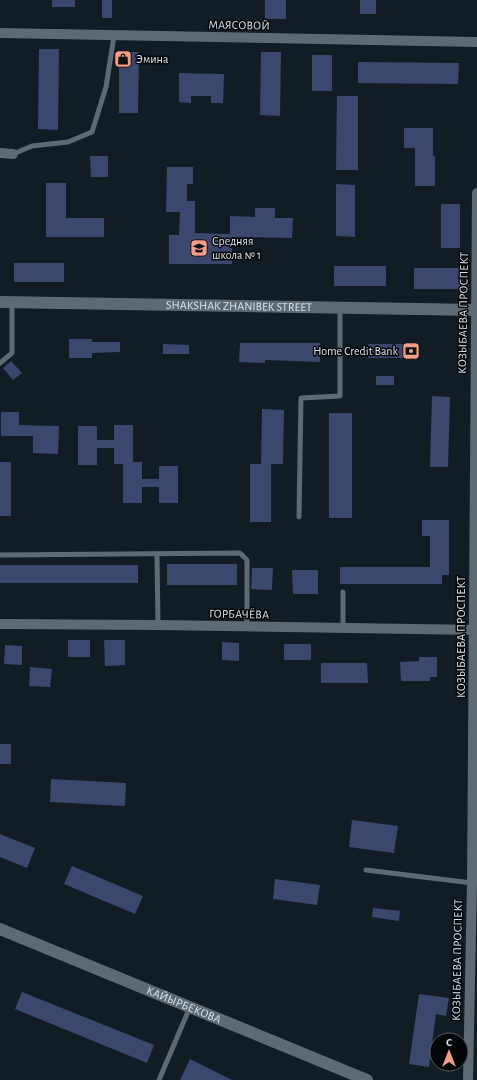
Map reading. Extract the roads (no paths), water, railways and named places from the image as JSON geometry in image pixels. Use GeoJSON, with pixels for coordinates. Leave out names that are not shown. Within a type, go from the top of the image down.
{"type":"FeatureCollection","features":[{"type":"Feature","properties":{"kind":"street","name":"МАЯСОВОЙ"},"geometry":{"type":"LineString","coordinates":[[0,33],[477,42]]}},
{"type":"Feature","properties":{"kind":"street"},"geometry":{"type":"LineString","coordinates":[[0,153],[13,154]]}},
{"type":"Feature","properties":{"kind":"street","name":"КОЗЫБАЕВА ПРОСПЕКТ"},"geometry":{"type":"LineString","coordinates":[[468,1080],[475,630],[477,193]]}},
{"type":"Feature","properties":{"kind":"street","name":"SHAKSHAK ZHANIBEK STREET"},"geometry":{"type":"LineString","coordinates":[[6,302],[476,310]]}},
{"type":"Feature","properties":{"kind":"street","name":"ГОРБАЧЁВА"},"geometry":{"type":"LineString","coordinates":[[0,624],[475,630]]}},
{"type":"Feature","properties":{"kind":"street","name":"КАЙЫРБЕКОВА"},"geometry":{"type":"LineString","coordinates":[[0,929],[367,1080]]}},
{"type":"Feature","properties":{"kind":"lane"},"geometry":{"type":"LineString","coordinates":[[13,154],[32,146],[68,142],[92,132],[106,87],[114,36]]}},
{"type":"Feature","properties":{"kind":"lane"},"geometry":{"type":"LineString","coordinates":[[0,363],[12,353],[6,302]]}},
{"type":"Feature","properties":{"kind":"lane"},"geometry":{"type":"LineString","coordinates":[[299,517],[301,398],[340,396],[340,308]]}},
{"type":"Feature","properties":{"kind":"lane"},"geometry":{"type":"LineString","coordinates":[[0,555],[157,555],[240,553],[247,560],[247,627]]}},
{"type":"Feature","properties":{"kind":"lane"},"geometry":{"type":"LineString","coordinates":[[157,555],[158,625]]}},
{"type":"Feature","properties":{"kind":"lane"},"geometry":{"type":"LineString","coordinates":[[343,592],[343,628]]}},
{"type":"Feature","properties":{"kind":"lane"},"geometry":{"type":"LineString","coordinates":[[366,870],[472,883]]}},
{"type":"Feature","properties":{"kind":"lane"},"geometry":{"type":"LineString","coordinates":[[159,1080],[190,1007]]}},
{"type":"Feature","properties":{"kind":"place","name":"Эмина"},"geometry":{"type":"Point","coordinates":[123,59]}},
{"type":"Feature","properties":{"kind":"place","name":"Средняя школа № 1"},"geometry":{"type":"Point","coordinates":[199,248]}},
{"type":"Feature","properties":{"kind":"place","name":"Home Credit Bank"},"geometry":{"type":"Point","coordinates":[411,351]}}]}
